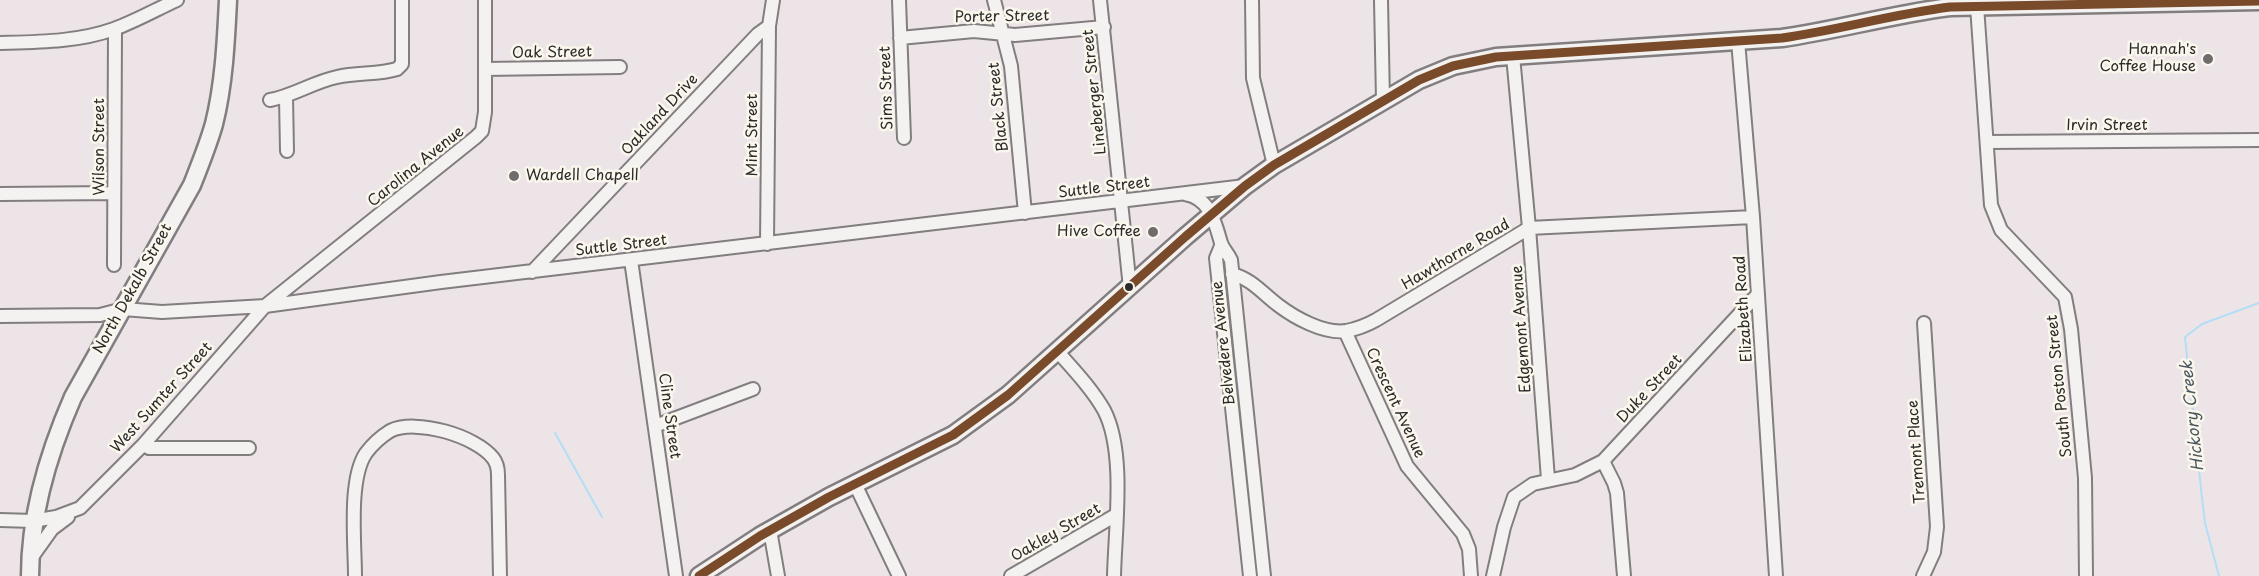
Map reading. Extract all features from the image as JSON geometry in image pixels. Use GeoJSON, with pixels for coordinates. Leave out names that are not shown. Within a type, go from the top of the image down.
{"type":"FeatureCollection","features":[{"type":"Feature","properties":{"kind":"main road","name":"North Dekalb Street"},"geometry":{"type":"LineString","coordinates":[[30,568],[33,521],[48,464],[69,405],[192,185],[206,147],[214,124],[221,87],[228,0]]}},
{"type":"Feature","properties":{"kind":"main road"},"geometry":{"type":"LineString","coordinates":[[699,576],[770,530],[953,435],[1008,395],[1245,186],[1274,165],[1383,100],[1419,80],[1453,66],[1513,56],[1814,34],[1950,4],[1977,6],[2259,1]]}},
{"type":"Feature","properties":{"kind":"street"},"geometry":{"type":"LineString","coordinates":[[0,43],[80,38],[115,28],[177,0]]}},
{"type":"Feature","properties":{"kind":"street"},"geometry":{"type":"LineString","coordinates":[[270,100],[286,98],[324,80],[397,69],[402,64],[402,0]]}},
{"type":"Feature","properties":{"kind":"street","name":"Carolina Avenue"},"geometry":{"type":"LineString","coordinates":[[265,306],[482,131],[485,112],[485,0]]}},
{"type":"Feature","properties":{"kind":"street"},"geometry":{"type":"LineString","coordinates":[[769,26],[773,0]]}},
{"type":"Feature","properties":{"kind":"street","name":"Sims Street"},"geometry":{"type":"LineString","coordinates":[[899,0],[904,138]]}},
{"type":"Feature","properties":{"kind":"street","name":"Black Street"},"geometry":{"type":"LineString","coordinates":[[994,0],[1011,66],[1025,213]]}},
{"type":"Feature","properties":{"kind":"street","name":"Lineberger Street"},"geometry":{"type":"LineString","coordinates":[[1100,0],[1130,288]]}},
{"type":"Feature","properties":{"kind":"street"},"geometry":{"type":"LineString","coordinates":[[1252,0],[1253,78],[1274,165]]}},
{"type":"Feature","properties":{"kind":"street"},"geometry":{"type":"LineString","coordinates":[[1381,0],[1383,100]]}},
{"type":"Feature","properties":{"kind":"street","name":"South Poston Street"},"geometry":{"type":"LineString","coordinates":[[1977,6],[1991,205],[2001,230],[2065,297],[2071,329],[2085,478],[2086,576]]}},
{"type":"Feature","properties":{"kind":"street","name":"Mint Street"},"geometry":{"type":"LineString","coordinates":[[767,244],[769,26]]}},
{"type":"Feature","properties":{"kind":"street","name":"Oakland Drive"},"geometry":{"type":"LineString","coordinates":[[532,272],[758,34],[769,26]]}},
{"type":"Feature","properties":{"kind":"street","name":"Porter Street"},"geometry":{"type":"LineString","coordinates":[[900,38],[974,31],[1016,35],[1104,27]]}},
{"type":"Feature","properties":{"kind":"street","name":"Wilson Street"},"geometry":{"type":"LineString","coordinates":[[114,265],[115,28]]}},
{"type":"Feature","properties":{"kind":"street","name":"Elizabeth Road"},"geometry":{"type":"LineString","coordinates":[[1738,41],[1753,217],[1776,576]]}},
{"type":"Feature","properties":{"kind":"street","name":"Edgemont Avenue"},"geometry":{"type":"LineString","coordinates":[[1513,56],[1548,479]]}},
{"type":"Feature","properties":{"kind":"street","name":"Oak Street"},"geometry":{"type":"LineString","coordinates":[[485,69],[620,67]]}},
{"type":"Feature","properties":{"kind":"street"},"geometry":{"type":"LineString","coordinates":[[286,98],[287,151]]}},
{"type":"Feature","properties":{"kind":"street","name":"Irvin Street"},"geometry":{"type":"LineString","coordinates":[[1988,142],[2259,140]]}},
{"type":"Feature","properties":{"kind":"street","name":"Suttle Street"},"geometry":{"type":"LineString","coordinates":[[0,316],[100,315],[123,309],[162,312],[265,306],[430,283],[1245,186]]}},
{"type":"Feature","properties":{"kind":"street"},"geometry":{"type":"LineString","coordinates":[[0,194],[114,193]]}},
{"type":"Feature","properties":{"kind":"street"},"geometry":{"type":"LineString","coordinates":[[1181,193],[1198,198],[1212,214]]}},
{"type":"Feature","properties":{"kind":"street","name":"Belvedere Avenue"},"geometry":{"type":"LineString","coordinates":[[1212,214],[1221,246],[1230,257],[1233,274],[1264,576]]}},
{"type":"Feature","properties":{"kind":"street","name":"Hawthorne Road"},"geometry":{"type":"LineString","coordinates":[[1345,331],[1362,327],[1376,320],[1529,228],[1753,217]]}},
{"type":"Feature","properties":{"kind":"street","name":"Belvedere Avenue"},"geometry":{"type":"LineString","coordinates":[[1221,246],[1216,258],[1250,576]]}},
{"type":"Feature","properties":{"kind":"street","name":"Cline Street"},"geometry":{"type":"LineString","coordinates":[[631,260],[676,576]]}},
{"type":"Feature","properties":{"kind":"street"},"geometry":{"type":"LineString","coordinates":[[1233,274],[1247,280],[1278,305],[1299,318],[1324,328],[1345,331]]}},
{"type":"Feature","properties":{"kind":"street","name":"Duke Street"},"geometry":{"type":"LineString","coordinates":[[1548,479],[1583,472],[1603,461],[1758,294]]}},
{"type":"Feature","properties":{"kind":"street","name":"West Sumter Street"},"geometry":{"type":"LineString","coordinates":[[30,568],[52,529],[80,508],[143,445],[265,306]]}},
{"type":"Feature","properties":{"kind":"street","name":"Tremont Place"},"geometry":{"type":"LineString","coordinates":[[1923,576],[1934,552],[1937,527],[1924,323]]}},
{"type":"Feature","properties":{"kind":"street","name":"Crescent Avenue"},"geometry":{"type":"LineString","coordinates":[[1345,331],[1407,466],[1463,534],[1469,549],[1471,576]]}},
{"type":"Feature","properties":{"kind":"street"},"geometry":{"type":"LineString","coordinates":[[1058,352],[1099,403],[1109,422],[1116,458],[1114,576]]}},
{"type":"Feature","properties":{"kind":"street"},"geometry":{"type":"LineString","coordinates":[[655,426],[753,389]]}},
{"type":"Feature","properties":{"kind":"street"},"geometry":{"type":"LineString","coordinates":[[356,576],[355,494],[359,468],[366,453],[391,431],[414,427],[427,428],[469,440],[480,446],[495,460],[498,475],[500,576]]}},
{"type":"Feature","properties":{"kind":"street"},"geometry":{"type":"LineString","coordinates":[[1235,440],[1250,439]]}},
{"type":"Feature","properties":{"kind":"street"},"geometry":{"type":"LineString","coordinates":[[143,445],[149,448],[249,448]]}},
{"type":"Feature","properties":{"kind":"street"},"geometry":{"type":"LineString","coordinates":[[1603,461],[1617,493],[1624,576]]}},
{"type":"Feature","properties":{"kind":"street"},"geometry":{"type":"LineString","coordinates":[[1493,576],[1504,527],[1514,496],[1526,487],[1548,479]]}},
{"type":"Feature","properties":{"kind":"street"},"geometry":{"type":"LineString","coordinates":[[855,484],[899,576]]}},
{"type":"Feature","properties":{"kind":"street","name":"West Sumter Street"},"geometry":{"type":"LineString","coordinates":[[0,520],[33,521],[56,517],[80,508]]}},
{"type":"Feature","properties":{"kind":"street","name":"Oakley Street"},"geometry":{"type":"LineString","coordinates":[[1011,576],[1116,515]]}},
{"type":"Feature","properties":{"kind":"street"},"geometry":{"type":"LineString","coordinates":[[770,530],[778,576]]}},
{"type":"Feature","properties":{"kind":"waterway","name":"Hickory Creek"},"geometry":{"type":"LineString","coordinates":[[2219,576],[2205,523],[2185,337],[2202,324],[2259,303]]}},
{"type":"Feature","properties":{"kind":"waterway"},"geometry":{"type":"LineString","coordinates":[[555,433],[602,517]]}},
{"type":"Feature","properties":{"kind":"transit line"},"geometry":{"type":"LineString","coordinates":[[699,576],[760,536],[829,497],[953,435],[1008,395],[1245,186],[1274,165],[1419,80],[1453,66],[1496,57],[1782,38],[1950,7],[2259,1]]}},
{"type":"Feature","properties":{"kind":"place","name":"Hannah's Coffee House"},"geometry":{"type":"Point","coordinates":[2208,59]}},
{"type":"Feature","properties":{"kind":"place","name":"Wardell Chapell"},"geometry":{"type":"Point","coordinates":[514,176]}},
{"type":"Feature","properties":{"kind":"place","name":"Hive Coffee"},"geometry":{"type":"Point","coordinates":[1153,232]}}]}
